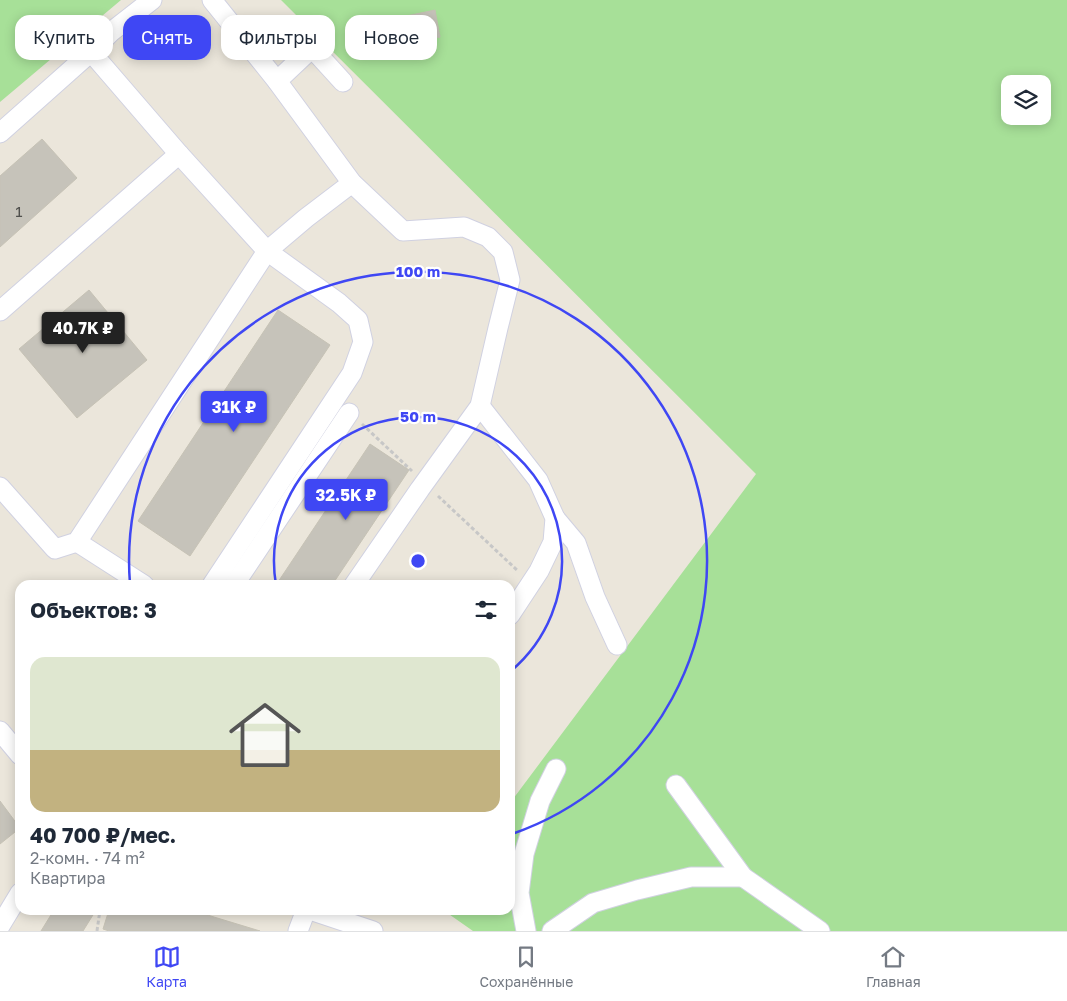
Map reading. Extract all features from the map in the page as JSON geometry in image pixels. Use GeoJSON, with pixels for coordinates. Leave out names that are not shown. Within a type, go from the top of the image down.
{"type":"FeatureCollection","features":[{"type":"Feature","properties":{"kind":"street"},"geometry":{"type":"LineString","coordinates":[[113,30],[152,0]]}},
{"type":"Feature","properties":{"kind":"street"},"geometry":{"type":"LineString","coordinates":[[212,0],[277,81],[352,183],[403,231],[464,227],[488,237],[503,252],[510,280],[480,406],[357,580]]}},
{"type":"Feature","properties":{"kind":"street"},"geometry":{"type":"LineString","coordinates":[[277,81],[312,48],[343,82]]}},
{"type":"Feature","properties":{"kind":"street"},"geometry":{"type":"LineString","coordinates":[[0,133],[82,60]]}},
{"type":"Feature","properties":{"kind":"street"},"geometry":{"type":"LineString","coordinates":[[98,60],[179,154],[267,251],[339,303],[358,320],[363,342],[352,373],[215,580]]}},
{"type":"Feature","properties":{"kind":"street"},"geometry":{"type":"LineString","coordinates":[[0,312],[179,154]]}},
{"type":"Feature","properties":{"kind":"street"},"geometry":{"type":"LineString","coordinates":[[0,487],[55,549],[77,542],[267,251],[352,183]]}},
{"type":"Feature","properties":{"kind":"street"},"geometry":{"type":"LineString","coordinates":[[480,406],[538,480],[554,518],[576,543],[595,597],[617,645]]}},
{"type":"Feature","properties":{"kind":"street"},"geometry":{"type":"LineString","coordinates":[[237,580],[349,413]]}},
{"type":"Feature","properties":{"kind":"street"},"geometry":{"type":"LineString","coordinates":[[515,607],[538,571],[553,542],[554,518]]}},
{"type":"Feature","properties":{"kind":"street"},"geometry":{"type":"LineString","coordinates":[[77,542],[136,580]]}},
{"type":"Feature","properties":{"kind":"street"},"geometry":{"type":"LineString","coordinates":[[0,731],[15,749]]}},
{"type":"Feature","properties":{"kind":"street"},"geometry":{"type":"LineString","coordinates":[[526,931],[519,893],[524,854],[540,801],[556,768]]}},
{"type":"Feature","properties":{"kind":"street"},"geometry":{"type":"LineString","coordinates":[[676,786],[743,876],[820,931]]}},
{"type":"Feature","properties":{"kind":"street"},"geometry":{"type":"LineString","coordinates":[[552,931],[592,903],[691,877],[743,876]]}},
{"type":"Feature","properties":{"kind":"street"},"geometry":{"type":"LineString","coordinates":[[0,926],[15,901]]}},
{"type":"Feature","properties":{"kind":"street"},"geometry":{"type":"LineString","coordinates":[[298,931],[304,915]]}},
{"type":"Feature","properties":{"kind":"street"},"geometry":{"type":"LineString","coordinates":[[325,915],[373,931]]}},
{"type":"Feature","properties":{"kind":"path"},"geometry":{"type":"LineString","coordinates":[[349,413],[531,583]]}},
{"type":"Feature","properties":{"kind":"path"},"geometry":{"type":"LineString","coordinates":[[97,931],[99,915]]}},
{"type":"Feature","properties":{"kind":"green space"},"geometry":{"type":"Polygon","coordinates":[[[0,0],[121,0],[103,15],[15,15],[15,60],[50,60],[0,102],[0,0]]]}},
{"type":"Feature","properties":{"kind":"green space"},"geometry":{"type":"Polygon","coordinates":[[[281,0],[1067,0],[1067,931],[473,931],[450,915],[515,915],[515,796],[756,474],[335,54],[335,15],[296,15],[281,0]]]}},
{"type":"Feature","properties":{"kind":"building"},"geometry":{"type":"Polygon","coordinates":[[[435,10],[436,15],[411,15],[435,10]]]}},
{"type":"Feature","properties":{"kind":"building"},"geometry":{"type":"Polygon","coordinates":[[[437,21],[440,37],[437,38],[437,21]]]}},
{"type":"Feature","properties":{"kind":"building"},"geometry":{"type":"Polygon","coordinates":[[[42,139],[77,178],[0,247],[0,176],[42,139]]]}},
{"type":"Feature","properties":{"kind":"building"},"geometry":{"type":"Polygon","coordinates":[[[89,290],[147,360],[77,418],[19,349],[89,290]]]}},
{"type":"Feature","properties":{"kind":"building"},"geometry":{"type":"Polygon","coordinates":[[[278,310],[330,345],[190,556],[138,521],[278,310]]]}},
{"type":"Feature","properties":{"kind":"building"},"geometry":{"type":"Polygon","coordinates":[[[370,444],[409,470],[335,580],[279,580],[370,444]]]}},
{"type":"Feature","properties":{"kind":"building"},"geometry":{"type":"Polygon","coordinates":[[[0,801],[15,821],[15,832],[0,844],[0,801]]]}},
{"type":"Feature","properties":{"kind":"building"},"geometry":{"type":"Polygon","coordinates":[[[51,915],[93,915],[83,931],[41,931],[51,915]]]}},
{"type":"Feature","properties":{"kind":"building"},"geometry":{"type":"Polygon","coordinates":[[[107,915],[207,915],[260,931],[109,931],[103,929],[107,915]]]}}]}
